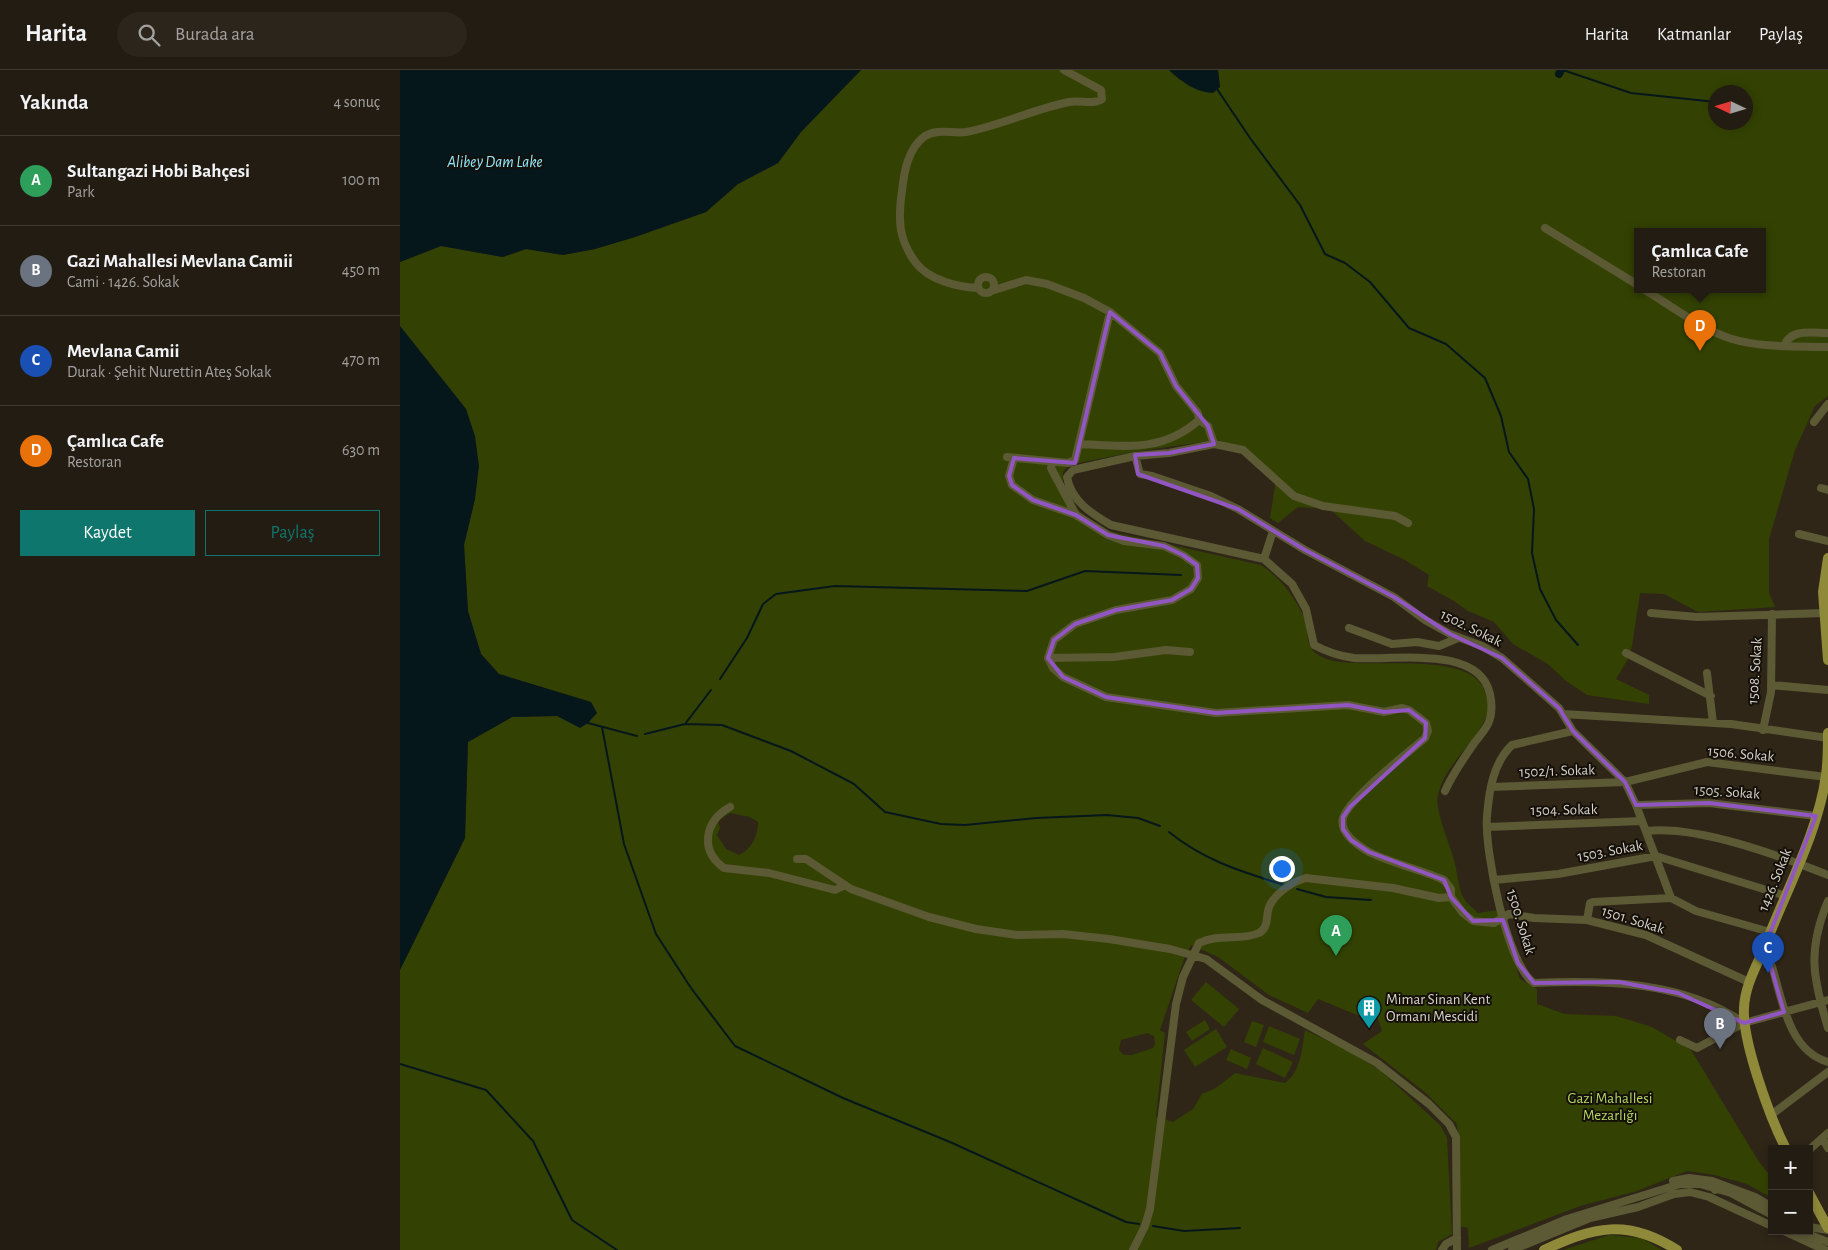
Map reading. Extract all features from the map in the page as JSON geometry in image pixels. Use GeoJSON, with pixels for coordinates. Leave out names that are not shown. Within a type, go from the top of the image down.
{"type":"FeatureCollection","features":[{"type":"Feature","properties":{"kind":"main road"},"geometry":{"type":"LineString","coordinates":[[1828,558],[1824,613],[1828,660]]}},
{"type":"Feature","properties":{"kind":"main road","name":"1426. Sokak"},"geometry":{"type":"LineString","coordinates":[[1784,1145],[1770,1115],[1744,1023],[1743,1008],[1749,982],[1786,896],[1816,816],[1827,770],[1828,734]]}},
{"type":"Feature","properties":{"kind":"main road"},"geometry":{"type":"LineString","coordinates":[[1813,1198],[1823,1210],[1828,1229]]}},
{"type":"Feature","properties":{"kind":"main road"},"geometry":{"type":"LineString","coordinates":[[1544,1250],[1573,1237],[1598,1229],[1618,1229],[1651,1236],[1677,1250]]}},
{"type":"Feature","properties":{"kind":"street"},"geometry":{"type":"LineString","coordinates":[[1064,70],[1094,84],[1101,90],[1102,99],[1096,102],[1078,100],[1060,104],[964,132],[942,131],[925,136],[914,149],[905,166],[898,221],[908,252],[920,268],[960,287],[978,288],[984,293],[1026,280],[1047,284],[1110,312],[1160,353],[1176,386],[1198,413],[1199,420],[1208,426],[1214,444]]}},
{"type":"Feature","properties":{"kind":"street"},"geometry":{"type":"LineString","coordinates":[[1545,228],[1634,283]]}},
{"type":"Feature","properties":{"kind":"street"},"geometry":{"type":"LineString","coordinates":[[978,288],[979,279],[987,276],[994,283],[991,291]]}},
{"type":"Feature","properties":{"kind":"street"},"geometry":{"type":"LineString","coordinates":[[1650,293],[1706,327],[1732,339],[1784,346],[1828,347]]}},
{"type":"Feature","properties":{"kind":"street"},"geometry":{"type":"LineString","coordinates":[[1110,312],[1075,460],[1072,463],[1011,457],[1012,485],[1033,500],[1076,515],[1108,535],[1124,541],[1164,546],[1183,555],[1197,566],[1198,578],[1191,589],[1172,600],[1116,610],[1075,624],[1054,640],[1048,658],[1114,657],[1166,650],[1190,652]]}},
{"type":"Feature","properties":{"kind":"street"},"geometry":{"type":"LineString","coordinates":[[1784,346],[1787,338],[1796,333],[1828,333]]}},
{"type":"Feature","properties":{"kind":"street"},"geometry":{"type":"LineString","coordinates":[[1814,422],[1828,404]]}},
{"type":"Feature","properties":{"kind":"street"},"geometry":{"type":"LineString","coordinates":[[1079,444],[1138,446],[1168,441],[1187,431],[1199,420]]}},
{"type":"Feature","properties":{"kind":"street"},"geometry":{"type":"LineString","coordinates":[[1408,523],[1395,516],[1323,506],[1294,496],[1243,450],[1214,444],[1169,453],[1135,456],[1073,470],[1067,477],[1069,488],[1075,498],[1094,515],[1111,525],[1264,559],[1292,584],[1306,609],[1314,645],[1333,654],[1354,658],[1429,658],[1453,662],[1478,671],[1487,682],[1492,704],[1488,723],[1453,774],[1445,791]]}},
{"type":"Feature","properties":{"kind":"street","name":"1502. Sokak"},"geometry":{"type":"LineString","coordinates":[[1135,456],[1140,474],[1152,476],[1210,496],[1238,509],[1273,531],[1394,597],[1425,620],[1458,638],[1482,646],[1502,658],[1538,688],[1563,714],[1573,731],[1625,782],[1636,805],[1671,898]]}},
{"type":"Feature","properties":{"kind":"street"},"geometry":{"type":"LineString","coordinates":[[1052,462],[1051,468],[1076,515]]}},
{"type":"Feature","properties":{"kind":"street"},"geometry":{"type":"LineString","coordinates":[[1264,559],[1273,531]]}},
{"type":"Feature","properties":{"kind":"street"},"geometry":{"type":"LineString","coordinates":[[1799,534],[1828,541]]}},
{"type":"Feature","properties":{"kind":"street"},"geometry":{"type":"LineString","coordinates":[[1651,613],[1697,617],[1824,613]]}},
{"type":"Feature","properties":{"kind":"street","name":"1508. Sokak"},"geometry":{"type":"LineString","coordinates":[[1763,730],[1771,685],[1772,614]]}},
{"type":"Feature","properties":{"kind":"street"},"geometry":{"type":"LineString","coordinates":[[1349,628],[1392,644],[1417,642],[1439,646]]}},
{"type":"Feature","properties":{"kind":"street"},"geometry":{"type":"LineString","coordinates":[[1429,658],[1439,646],[1458,638]]}},
{"type":"Feature","properties":{"kind":"street"},"geometry":{"type":"LineString","coordinates":[[1626,653],[1711,696]]}},
{"type":"Feature","properties":{"kind":"street","name":"1501. Sokak"},"geometry":{"type":"LineString","coordinates":[[1048,658],[1052,668],[1063,677],[1106,697],[1184,709],[1216,712],[1348,705],[1378,711],[1402,708],[1409,710],[1426,723],[1428,731],[1425,738],[1366,790],[1343,817],[1343,829],[1351,840],[1369,852],[1444,880],[1451,889],[1451,897],[1463,913],[1473,921],[1494,923],[1509,914],[1534,918],[1587,920],[1646,935],[1749,982]]}},
{"type":"Feature","properties":{"kind":"street"},"geometry":{"type":"LineString","coordinates":[[1707,673],[1714,723]]}},
{"type":"Feature","properties":{"kind":"street"},"geometry":{"type":"LineString","coordinates":[[1771,685],[1828,690]]}},
{"type":"Feature","properties":{"kind":"street"},"geometry":{"type":"LineString","coordinates":[[1563,714],[1714,723],[1828,738]]}},
{"type":"Feature","properties":{"kind":"street","name":"1500. Sokak"},"geometry":{"type":"LineString","coordinates":[[1573,731],[1512,745],[1497,764],[1491,786],[1487,827],[1494,880],[1518,962],[1526,977],[1534,983],[1619,982],[1678,993],[1730,1014],[1744,1023]]}},
{"type":"Feature","properties":{"kind":"street","name":"1506. Sokak"},"geometry":{"type":"LineString","coordinates":[[1625,782],[1707,762],[1827,770]]}},
{"type":"Feature","properties":{"kind":"street","name":"1502/1. Sokak"},"geometry":{"type":"LineString","coordinates":[[1491,786],[1625,782]]}},
{"type":"Feature","properties":{"kind":"street","name":"1505. Sokak"},"geometry":{"type":"LineString","coordinates":[[1636,805],[1709,802],[1816,816]]}},
{"type":"Feature","properties":{"kind":"street"},"geometry":{"type":"LineString","coordinates":[[730,807],[716,816],[711,825],[707,842],[712,857],[724,868],[769,873],[835,890],[845,885]]}},
{"type":"Feature","properties":{"kind":"street","name":"1504. Sokak"},"geometry":{"type":"LineString","coordinates":[[1487,827],[1642,821]]}},
{"type":"Feature","properties":{"kind":"street"},"geometry":{"type":"LineString","coordinates":[[1646,831],[1658,830],[1720,839],[1798,863],[1828,875]]}},
{"type":"Feature","properties":{"kind":"street","name":"1503. Sokak"},"geometry":{"type":"LineString","coordinates":[[1494,880],[1558,874],[1656,856],[1786,896]]}},
{"type":"Feature","properties":{"kind":"street"},"geometry":{"type":"LineString","coordinates":[[797,859],[806,859],[845,885],[929,917],[976,929],[1017,935],[1063,934],[1109,939],[1192,954],[1206,959],[1262,1000],[1377,1063],[1429,1104],[1450,1124],[1456,1137],[1458,1250]]}},
{"type":"Feature","properties":{"kind":"street"},"geometry":{"type":"LineString","coordinates":[[1133,1250],[1145,1226],[1150,1209],[1176,1004],[1192,954],[1199,943],[1206,939],[1259,933],[1266,926],[1269,906],[1275,898],[1296,880],[1306,878],[1393,888],[1439,898],[1451,897]]}},
{"type":"Feature","properties":{"kind":"street"},"geometry":{"type":"LineString","coordinates":[[1587,920],[1590,903],[1593,902],[1671,898],[1696,911],[1770,932]]}},
{"type":"Feature","properties":{"kind":"street"},"geometry":{"type":"LineString","coordinates":[[1828,901],[1821,917],[1813,959],[1824,1001],[1828,1028]]}},
{"type":"Feature","properties":{"kind":"street"},"geometry":{"type":"LineString","coordinates":[[1765,946],[1784,1012],[1807,1051],[1828,1062]]}},
{"type":"Feature","properties":{"kind":"street"},"geometry":{"type":"LineString","coordinates":[[1680,1040],[1697,1048],[1744,1023],[1824,1001]]}},
{"type":"Feature","properties":{"kind":"street"},"geometry":{"type":"LineString","coordinates":[[1770,1115],[1828,1072]]}},
{"type":"Feature","properties":{"kind":"street"},"geometry":{"type":"LineString","coordinates":[[1826,1136],[1828,1148]]}},
{"type":"Feature","properties":{"kind":"street"},"geometry":{"type":"LineString","coordinates":[[1813,1147],[1826,1136]]}},
{"type":"Feature","properties":{"kind":"street"},"geometry":{"type":"LineString","coordinates":[[1492,1250],[1576,1216],[1640,1198],[1680,1184],[1713,1184],[1755,1197],[1768,1205]]}},
{"type":"Feature","properties":{"kind":"street"},"geometry":{"type":"LineString","coordinates":[[1713,1184],[1716,1200]]}},
{"type":"Feature","properties":{"kind":"street"},"geometry":{"type":"LineString","coordinates":[[1713,1184],[1768,1213]]}},
{"type":"Feature","properties":{"kind":"street"},"geometry":{"type":"LineString","coordinates":[[1512,1250],[1590,1218],[1638,1207],[1674,1194],[1690,1192],[1716,1200],[1768,1224]]}},
{"type":"Feature","properties":{"kind":"street"},"geometry":{"type":"LineString","coordinates":[[1813,1227],[1828,1229]]}},
{"type":"Feature","properties":{"kind":"street"},"geometry":{"type":"LineString","coordinates":[[1793,1235],[1825,1250]]}},
{"type":"Feature","properties":{"kind":"street"},"geometry":{"type":"LineString","coordinates":[[1810,1235],[1828,1242]]}},
{"type":"Feature","properties":{"kind":"street"},"geometry":{"type":"LineString","coordinates":[[1442,1250],[1446,1244],[1458,1238]]}},
{"type":"Feature","properties":{"kind":"highlighted area"},"geometry":{"type":"Polygon","coordinates":[[[1110,312],[1160,353],[1176,386],[1208,426],[1214,444],[1169,453],[1135,455],[1138,474],[1238,509],[1305,550],[1394,597],[1450,634],[1502,658],[1559,708],[1573,731],[1625,782],[1636,805],[1709,803],[1816,816],[1765,946],[1784,1012],[1744,1023],[1678,993],[1619,982],[1534,983],[1518,963],[1503,920],[1473,921],[1451,897],[1444,880],[1369,852],[1351,840],[1343,829],[1343,817],[1350,807],[1425,738],[1426,723],[1409,710],[1384,712],[1348,705],[1216,713],[1106,697],[1063,677],[1048,658],[1054,640],[1075,624],[1116,610],[1172,600],[1191,589],[1198,578],[1197,565],[1183,555],[1164,546],[1108,535],[1076,515],[1033,500],[1012,485],[1009,476],[1014,458],[1075,463],[1110,312]]]}},
{"type":"Feature","properties":{"kind":"green space","name":"Gazi Mahallesi Mezarlığı"},"geometry":{"type":"Polygon","coordinates":[[[861,70],[1169,70],[1180,80],[1220,87],[1218,70],[1828,70],[1828,396],[1815,406],[1795,450],[1769,539],[1769,593],[1775,607],[1698,612],[1664,594],[1640,593],[1632,646],[1628,659],[1616,679],[1649,695],[1649,704],[1587,695],[1566,681],[1548,664],[1513,644],[1494,622],[1468,611],[1427,586],[1429,575],[1405,560],[1365,541],[1330,509],[1298,507],[1278,523],[1270,518],[1276,479],[1246,448],[1217,440],[1133,452],[1069,465],[1063,472],[1063,482],[1066,491],[1076,508],[1091,521],[1108,531],[1261,565],[1268,570],[1285,586],[1294,599],[1305,621],[1310,647],[1320,656],[1346,663],[1437,665],[1458,669],[1474,677],[1484,689],[1488,711],[1477,733],[1448,772],[1442,783],[1437,801],[1463,897],[1478,913],[1498,910],[1520,979],[1537,989],[1537,1004],[1565,1014],[1616,1016],[1652,1027],[1691,1050],[1759,1162],[1768,1173],[1768,1196],[1747,1184],[1715,1175],[1687,1171],[1637,1191],[1580,1206],[1469,1248],[1468,1228],[1460,1226],[1460,1150],[1457,1124],[1426,1093],[1363,1044],[1382,1031],[1375,1011],[1362,1017],[1318,999],[1308,1013],[1269,995],[1218,957],[1191,945],[1184,959],[1160,1030],[1165,1033],[1156,1117],[1173,1122],[1193,1109],[1202,1094],[1216,1088],[1235,1073],[1285,1083],[1298,1066],[1305,1030],[1345,1049],[1380,1070],[1441,1126],[1447,1138],[1452,1234],[1438,1242],[1436,1250],[400,1250],[400,970],[465,838],[468,742],[512,717],[557,716],[580,727],[597,713],[591,702],[499,674],[481,654],[468,611],[464,545],[475,499],[466,409],[400,326],[400,262],[441,246],[502,257],[526,249],[563,255],[595,249],[706,212],[738,184],[778,163],[801,132],[861,70]],[[730,813],[718,821],[720,828],[717,835],[726,849],[739,855],[751,846],[757,832],[758,822],[750,817],[730,813]],[[1147,1033],[1121,1040],[1119,1050],[1124,1055],[1132,1055],[1153,1048],[1155,1044],[1154,1036],[1147,1033]]]}},
{"type":"Feature","properties":{"kind":"green space"},"geometry":{"type":"Polygon","coordinates":[[[1206,982],[1239,1009],[1224,1027],[1191,1000],[1206,982]]]}},
{"type":"Feature","properties":{"kind":"green space"},"geometry":{"type":"Polygon","coordinates":[[[1205,1020],[1210,1029],[1192,1041],[1186,1032],[1205,1020]]]}},
{"type":"Feature","properties":{"kind":"green space"},"geometry":{"type":"Polygon","coordinates":[[[1252,1021],[1264,1025],[1256,1047],[1244,1042],[1252,1021]]]}},
{"type":"Feature","properties":{"kind":"green space"},"geometry":{"type":"Polygon","coordinates":[[[1269,1026],[1300,1039],[1294,1055],[1263,1042],[1269,1026]]]}},
{"type":"Feature","properties":{"kind":"green space"},"geometry":{"type":"Polygon","coordinates":[[[1216,1029],[1227,1047],[1195,1067],[1184,1050],[1216,1029]]]}},
{"type":"Feature","properties":{"kind":"green space"},"geometry":{"type":"Polygon","coordinates":[[[1263,1048],[1293,1062],[1285,1078],[1256,1064],[1263,1048]]]}},
{"type":"Feature","properties":{"kind":"green space"},"geometry":{"type":"Polygon","coordinates":[[[1231,1049],[1251,1058],[1247,1069],[1226,1060],[1231,1049]]]}},
{"type":"Feature","properties":{"kind":"green space"},"geometry":{"type":"Polygon","coordinates":[[[1609,1235],[1641,1238],[1662,1250],[1563,1250],[1609,1235]]]}},
{"type":"Feature","properties":{"kind":"water","name":"Alibey Dam Lake"},"geometry":{"type":"Polygon","coordinates":[[[400,70],[861,70],[801,132],[778,163],[738,184],[706,212],[635,237],[595,249],[563,255],[526,249],[503,257],[441,246],[400,262],[400,70]]]}},
{"type":"Feature","properties":{"kind":"water"},"geometry":{"type":"Polygon","coordinates":[[[1169,70],[1218,70],[1220,87],[1213,93],[1200,91],[1184,82],[1169,70]]]}},
{"type":"Feature","properties":{"kind":"water"},"geometry":{"type":"Polygon","coordinates":[[[400,326],[466,409],[475,436],[479,466],[475,499],[464,545],[468,611],[481,654],[499,674],[591,702],[597,713],[588,723],[580,728],[557,716],[512,717],[468,742],[465,838],[400,970],[400,326]]]}},
{"type":"Feature","properties":{"kind":"waterway"},"geometry":{"type":"LineString","coordinates":[[1559,74],[1561,70]]}},
{"type":"Feature","properties":{"kind":"waterway"},"geometry":{"type":"LineString","coordinates":[[1563,70],[1631,93],[1708,101]]}},
{"type":"Feature","properties":{"kind":"waterway"},"geometry":{"type":"LineString","coordinates":[[1217,89],[1250,138],[1300,205],[1325,254],[1345,263],[1370,282],[1409,328],[1446,344],[1485,378],[1501,416],[1509,452],[1528,479],[1534,509],[1532,553],[1540,589],[1556,620],[1578,645]]}},
{"type":"Feature","properties":{"kind":"waterway"},"geometry":{"type":"LineString","coordinates":[[720,679],[747,638],[763,604],[776,594],[835,586],[1027,591],[1085,571],[1181,575]]}},
{"type":"Feature","properties":{"kind":"waterway"},"geometry":{"type":"LineString","coordinates":[[685,724],[711,690]]}},
{"type":"Feature","properties":{"kind":"waterway"},"geometry":{"type":"LineString","coordinates":[[588,723],[637,736]]}},
{"type":"Feature","properties":{"kind":"waterway"},"geometry":{"type":"LineString","coordinates":[[645,734],[685,724],[722,725],[791,751],[854,784],[885,812],[941,824],[965,825],[1036,818],[1107,815],[1138,818],[1160,826]]}},
{"type":"Feature","properties":{"kind":"waterway"},"geometry":{"type":"LineString","coordinates":[[602,727],[624,844],[656,934],[691,988],[735,1046],[843,1098],[950,1142],[1126,1222],[1139,1224]]}},
{"type":"Feature","properties":{"kind":"waterway"},"geometry":{"type":"LineString","coordinates":[[1169,832],[1196,851],[1210,858],[1238,870],[1284,885]]}},
{"type":"Feature","properties":{"kind":"waterway"},"geometry":{"type":"LineString","coordinates":[[1297,889],[1326,897],[1371,900]]}},
{"type":"Feature","properties":{"kind":"waterway"},"geometry":{"type":"LineString","coordinates":[[400,1064],[486,1090],[533,1141],[572,1220],[617,1250]]}},
{"type":"Feature","properties":{"kind":"waterway"},"geometry":{"type":"LineString","coordinates":[[1153,1226],[1184,1231],[1240,1228]]}},
{"type":"Feature","properties":{"kind":"place","name":"Çamlıca Cafe"},"geometry":{"type":"Point","coordinates":[1700,351]}},
{"type":"Feature","properties":{"kind":"place","name":"Sultangazi Hobi Bahçesi"},"geometry":{"type":"Point","coordinates":[1336,956]}},
{"type":"Feature","properties":{"kind":"place","name":"Mevlana Camii"},"geometry":{"type":"Point","coordinates":[1768,973]}},
{"type":"Feature","properties":{"kind":"place","name":"Mimar Sinan Kent Ormanı Mescidi"},"geometry":{"type":"Point","coordinates":[1369,1029]}},
{"type":"Feature","properties":{"kind":"place","name":"Gazi Mahallesi Mevlana Camii"},"geometry":{"type":"Point","coordinates":[1720,1049]}}]}
